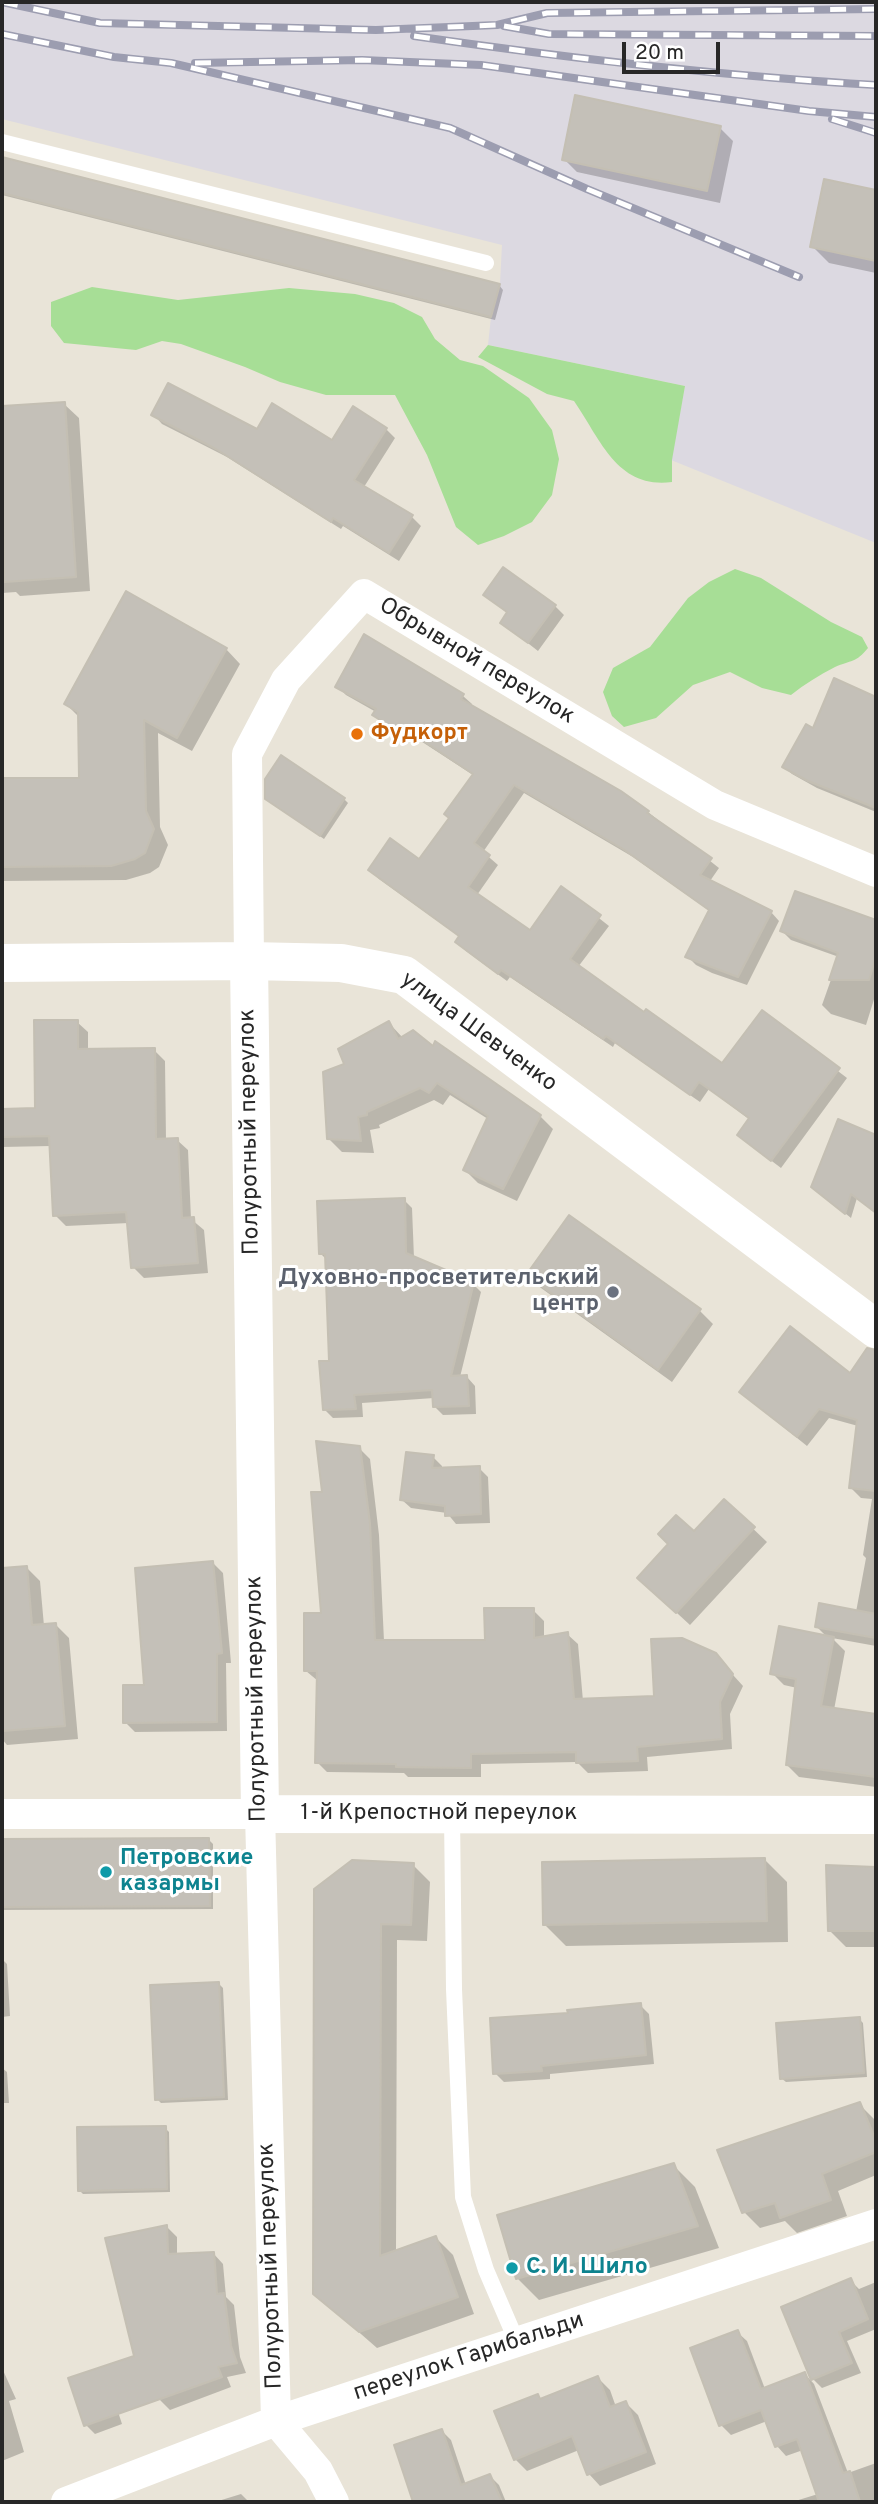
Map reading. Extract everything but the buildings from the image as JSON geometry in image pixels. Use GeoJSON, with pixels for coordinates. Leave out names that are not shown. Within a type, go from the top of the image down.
{"type":"FeatureCollection","features":[{"type":"Feature","properties":{"kind":"street","name":"Обрывной переулок"},"geometry":{"type":"LineString","coordinates":[[249,961],[247,754],[286,680],[364,594],[715,805],[876,872]]}},
{"type":"Feature","properties":{"kind":"street","name":"Полуротный переулок"},"geometry":{"type":"LineString","coordinates":[[249,961],[260,1814],[276,2421],[318,2470],[334,2502]]}},
{"type":"Feature","properties":{"kind":"street","name":"улица Шевченко"},"geometry":{"type":"LineString","coordinates":[[2,963],[341,963],[404,975],[876,1329]]}},
{"type":"Feature","properties":{"kind":"street","name":"1-й Крепостной переулок"},"geometry":{"type":"LineString","coordinates":[[2,1814],[876,1815]]}},
{"type":"Feature","properties":{"kind":"street","name":"переулок Гарибальди"},"geometry":{"type":"LineString","coordinates":[[66,2502],[276,2421],[876,2224]]}},
{"type":"Feature","properties":{"kind":"lane"},"geometry":{"type":"LineString","coordinates":[[2,142],[486,263]]}},
{"type":"Feature","properties":{"kind":"lane"},"geometry":{"type":"LineString","coordinates":[[452,1814],[454,1989],[463,2197],[486,2270],[517,2342]]}},
{"type":"Feature","properties":{"kind":"shaded area"},"geometry":{"type":"Polygon","coordinates":[[[2,2],[876,2],[876,543],[671,460],[685,386],[488,345],[491,317],[500,284],[502,245],[2,119],[2,2]]]}},
{"type":"Feature","properties":{"kind":"green space"},"geometry":{"type":"Polygon","coordinates":[[[92,287],[178,300],[289,288],[355,294],[394,303],[422,317],[435,339],[460,360],[483,366],[529,398],[552,430],[559,459],[552,495],[532,522],[478,545],[456,527],[427,455],[395,395],[326,395],[280,382],[181,344],[162,341],[136,350],[64,343],[51,326],[51,302],[92,287]]]}},
{"type":"Feature","properties":{"kind":"green space"},"geometry":{"type":"Polygon","coordinates":[[[488,345],[685,386],[672,460],[672,482],[653,482],[637,478],[624,470],[602,446],[574,401],[547,394],[478,357],[488,345]]]}},
{"type":"Feature","properties":{"kind":"green space"},"geometry":{"type":"Polygon","coordinates":[[[735,569],[761,578],[831,622],[862,637],[868,648],[857,659],[823,673],[791,695],[762,688],[730,672],[693,685],[656,718],[624,727],[612,716],[603,692],[613,668],[650,647],[688,598],[709,582],[735,569]]]}},
{"type":"Feature","properties":{"kind":"railway"},"geometry":{"type":"LineString","coordinates":[[2,2],[100,23],[376,30],[497,25],[547,13],[876,9]]}},
{"type":"Feature","properties":{"kind":"railway"},"geometry":{"type":"LineString","coordinates":[[504,26],[549,34],[876,36]]}},
{"type":"Feature","properties":{"kind":"railway"},"geometry":{"type":"LineString","coordinates":[[2,34],[114,57],[171,63],[450,128],[587,189],[799,277]]}},
{"type":"Feature","properties":{"kind":"railway"},"geometry":{"type":"LineString","coordinates":[[414,36],[644,65],[876,85]]}},
{"type":"Feature","properties":{"kind":"railway"},"geometry":{"type":"LineString","coordinates":[[195,63],[362,60],[481,65],[809,111],[876,117]]}},
{"type":"Feature","properties":{"kind":"railway"},"geometry":{"type":"LineString","coordinates":[[832,119],[876,133]]}},
{"type":"Feature","properties":{"kind":"place","name":"Фудкорт"},"geometry":{"type":"Point","coordinates":[357,734]}},
{"type":"Feature","properties":{"kind":"place","name":"Духовно-просветительский центр"},"geometry":{"type":"Point","coordinates":[613,1292]}},
{"type":"Feature","properties":{"kind":"place","name":"Петровские казармы"},"geometry":{"type":"Point","coordinates":[106,1872]}},
{"type":"Feature","properties":{"kind":"place","name":"С. И. Шило"},"geometry":{"type":"Point","coordinates":[512,2268]}}]}
